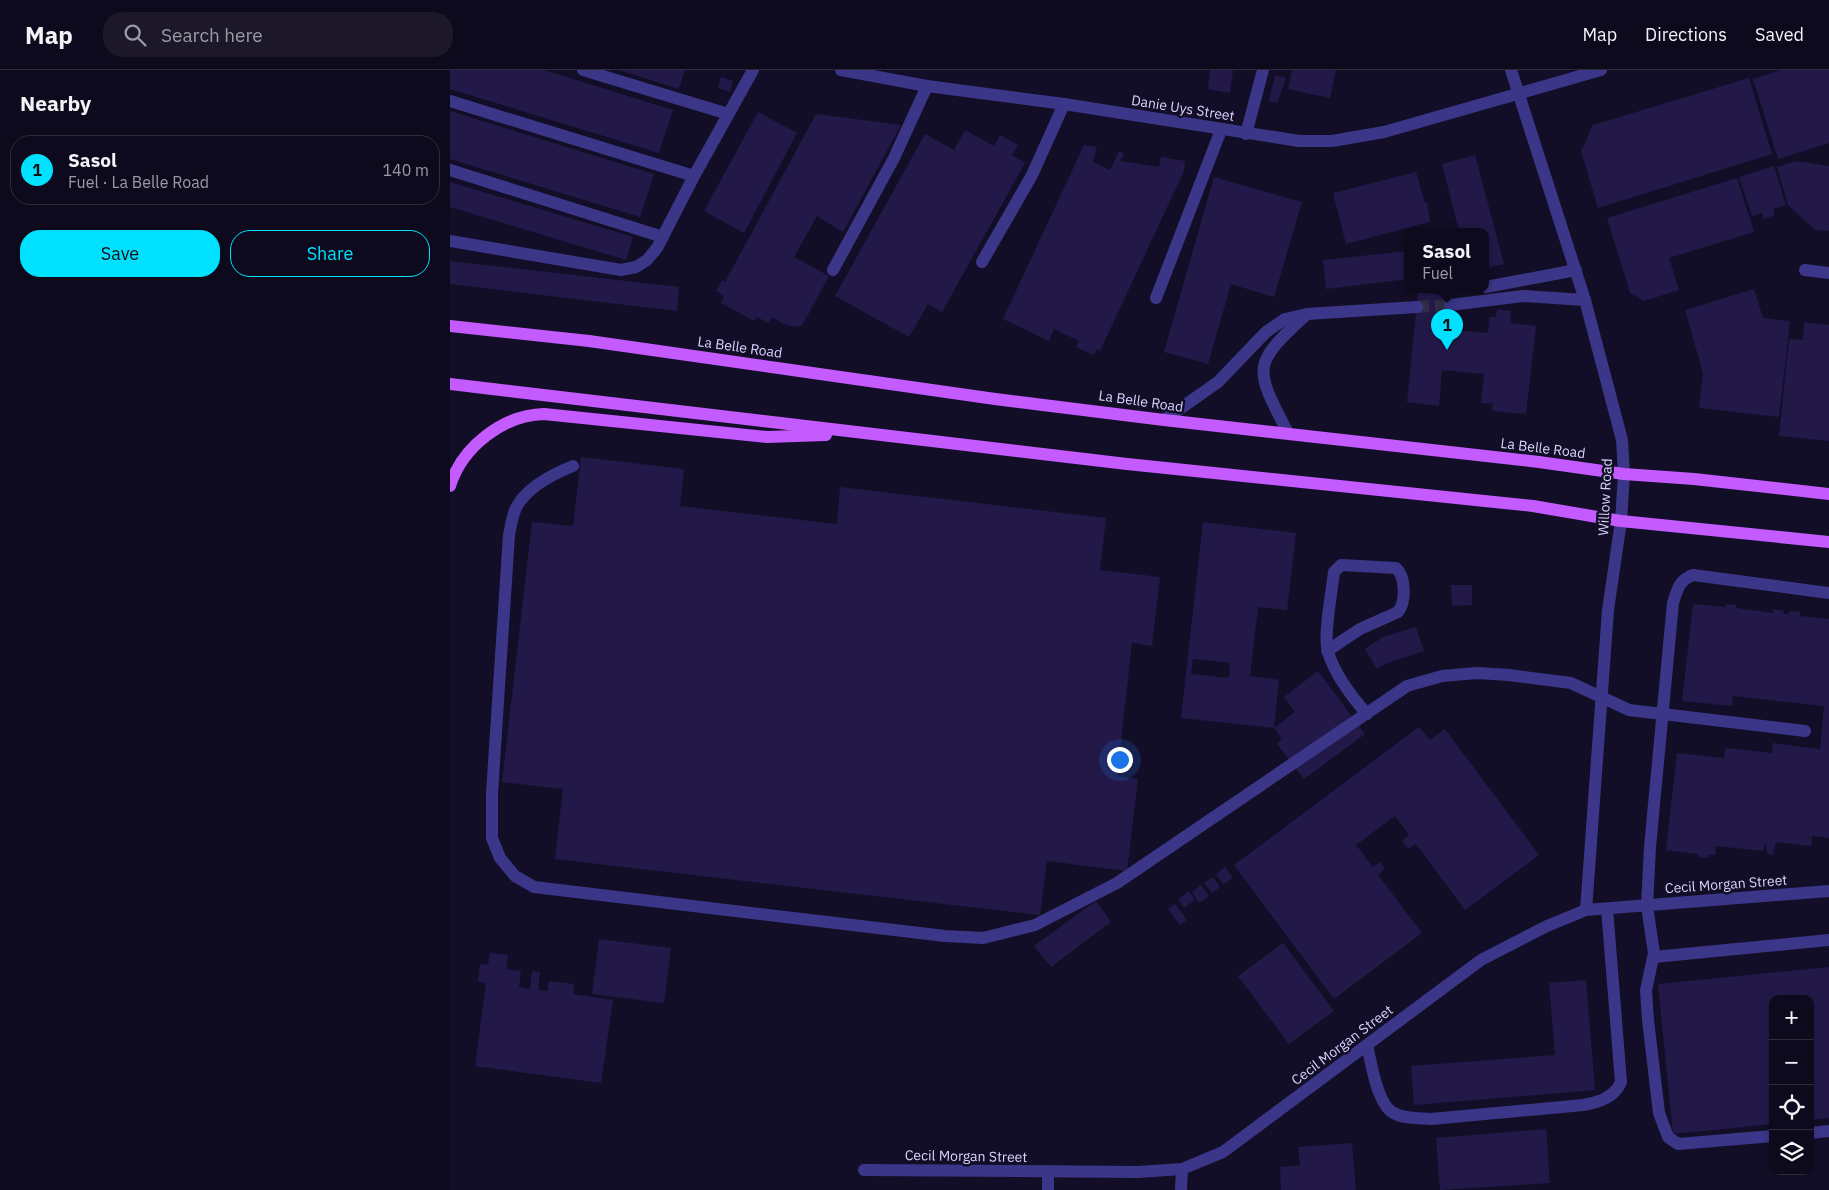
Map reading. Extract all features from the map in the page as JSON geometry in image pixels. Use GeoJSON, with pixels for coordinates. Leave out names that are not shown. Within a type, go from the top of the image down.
{"type":"FeatureCollection","features":[{"type":"Feature","properties":{"kind":"main road","name":"La Belle Road"},"geometry":{"type":"LineString","coordinates":[[450,326],[589,341],[995,399],[1164,420],[1624,474],[1694,479],[1829,494]]}},
{"type":"Feature","properties":{"kind":"main road"},"geometry":{"type":"LineString","coordinates":[[450,384],[1127,464],[1533,506],[1621,521],[1829,542]]}},
{"type":"Feature","properties":{"kind":"main road"},"geometry":{"type":"LineString","coordinates":[[450,486],[462,459],[480,442],[499,426],[530,414],[768,437],[865,433]]}},
{"type":"Feature","properties":{"kind":"street"},"geometry":{"type":"LineString","coordinates":[[583,70],[728,114]]}},
{"type":"Feature","properties":{"kind":"street"},"geometry":{"type":"LineString","coordinates":[[450,241],[621,270],[636,267],[647,260],[663,237],[694,176],[753,70]]}},
{"type":"Feature","properties":{"kind":"street","name":"Danie Uys Street"},"geometry":{"type":"LineString","coordinates":[[841,70],[873,73],[927,86],[1064,104],[1299,141],[1332,141],[1384,132],[1601,70]]}},
{"type":"Feature","properties":{"kind":"street"},"geometry":{"type":"LineString","coordinates":[[1246,134],[1263,70]]}},
{"type":"Feature","properties":{"kind":"street","name":"Willow Road"},"geometry":{"type":"LineString","coordinates":[[1511,70],[1517,94],[1576,270],[1622,440],[1624,474],[1621,521],[1608,610],[1603,699],[1586,910]]}},
{"type":"Feature","properties":{"kind":"street"},"geometry":{"type":"LineString","coordinates":[[833,270],[894,158],[927,86]]}},
{"type":"Feature","properties":{"kind":"street"},"geometry":{"type":"LineString","coordinates":[[450,100],[694,176]]}},
{"type":"Feature","properties":{"kind":"street"},"geometry":{"type":"LineString","coordinates":[[982,262],[1032,175],[1064,104]]}},
{"type":"Feature","properties":{"kind":"street"},"geometry":{"type":"LineString","coordinates":[[1156,298],[1221,130]]}},
{"type":"Feature","properties":{"kind":"street"},"geometry":{"type":"LineString","coordinates":[[450,170],[663,237]]}},
{"type":"Feature","properties":{"kind":"street"},"geometry":{"type":"LineString","coordinates":[[1489,286],[1576,270]]}},
{"type":"Feature","properties":{"kind":"street"},"geometry":{"type":"LineString","coordinates":[[1805,270],[1829,273]]}},
{"type":"Feature","properties":{"kind":"street"},"geometry":{"type":"LineString","coordinates":[[1474,293],[1456,304],[1524,296],[1584,300]]}},
{"type":"Feature","properties":{"kind":"street"},"geometry":{"type":"LineString","coordinates":[[1164,420],[1218,382],[1266,332],[1285,319],[1308,314],[1417,307]]}},
{"type":"Feature","properties":{"kind":"street"},"geometry":{"type":"LineString","coordinates":[[1288,434],[1266,390],[1263,372],[1264,362],[1283,336],[1308,314]]}},
{"type":"Feature","properties":{"kind":"street"},"geometry":{"type":"LineString","coordinates":[[573,466],[554,474],[522,498],[516,509],[509,535],[492,793],[492,838],[500,858],[515,876],[534,887],[945,936],[983,938],[1034,925],[1116,883],[1407,686],[1442,676],[1477,673],[1571,683],[1629,710],[1805,731]]}},
{"type":"Feature","properties":{"kind":"street"},"geometry":{"type":"LineString","coordinates":[[1327,652],[1360,629],[1398,612],[1401,608],[1404,588],[1402,577],[1396,568],[1352,564],[1337,567],[1334,572],[1327,652],[1350,694],[1367,714]]}},
{"type":"Feature","properties":{"kind":"street"},"geometry":{"type":"LineString","coordinates":[[1769,1136],[1678,1144],[1668,1137],[1659,1113],[1646,990],[1654,957],[1647,906],[1673,603],[1678,586],[1684,578],[1693,575],[1829,593]]}},
{"type":"Feature","properties":{"kind":"street","name":"Cecil Morgan Street"},"geometry":{"type":"LineString","coordinates":[[864,1170],[1160,1172],[1182,1169],[1222,1152],[1481,960],[1547,926],[1586,910],[1829,892]]}},
{"type":"Feature","properties":{"kind":"street"},"geometry":{"type":"LineString","coordinates":[[1367,1045],[1382,1101],[1392,1112],[1406,1116],[1431,1119],[1583,1105],[1613,1095],[1621,1082],[1607,909]]}},
{"type":"Feature","properties":{"kind":"street"},"geometry":{"type":"LineString","coordinates":[[1654,957],[1829,940]]}},
{"type":"Feature","properties":{"kind":"street"},"geometry":{"type":"LineString","coordinates":[[1814,1133],[1829,1131]]}},
{"type":"Feature","properties":{"kind":"street"},"geometry":{"type":"LineString","coordinates":[[1181,1190],[1182,1169]]}},
{"type":"Feature","properties":{"kind":"street"},"geometry":{"type":"LineString","coordinates":[[1048,1171],[1048,1190]]}},
{"type":"Feature","properties":{"kind":"building"},"geometry":{"type":"Polygon","coordinates":[[[450,70],[544,70],[673,110],[659,153],[450,89],[450,70]]]}},
{"type":"Feature","properties":{"kind":"building"},"geometry":{"type":"Polygon","coordinates":[[[619,70],[685,70],[679,89],[619,70]]]}},
{"type":"Feature","properties":{"kind":"building"},"geometry":{"type":"Polygon","coordinates":[[[1210,70],[1233,70],[1230,93],[1208,89],[1210,70]]]}},
{"type":"Feature","properties":{"kind":"building"},"geometry":{"type":"Polygon","coordinates":[[[1292,70],[1336,70],[1330,98],[1288,89],[1292,70]]]}},
{"type":"Feature","properties":{"kind":"building"},"geometry":{"type":"Polygon","coordinates":[[[1781,70],[1829,70],[1829,143],[1778,159],[1753,79],[1781,70]]]}},
{"type":"Feature","properties":{"kind":"building"},"geometry":{"type":"Polygon","coordinates":[[[1275,75],[1286,78],[1277,103],[1269,101],[1275,75]]]}},
{"type":"Feature","properties":{"kind":"building"},"geometry":{"type":"Polygon","coordinates":[[[721,77],[733,81],[730,92],[718,88],[721,77]]]}},
{"type":"Feature","properties":{"kind":"building"},"geometry":{"type":"Polygon","coordinates":[[[1749,78],[1772,154],[1598,208],[1581,151],[1593,125],[1749,78]]]}},
{"type":"Feature","properties":{"kind":"building"},"geometry":{"type":"Polygon","coordinates":[[[450,111],[654,174],[640,217],[450,159],[450,111]]]}},
{"type":"Feature","properties":{"kind":"building"},"geometry":{"type":"Polygon","coordinates":[[[758,112],[797,133],[744,233],[704,211],[758,112]]]}},
{"type":"Feature","properties":{"kind":"building"},"geometry":{"type":"Polygon","coordinates":[[[816,114],[901,125],[843,232],[817,216],[794,257],[829,276],[803,324],[799,327],[786,325],[772,317],[768,323],[757,317],[754,321],[721,303],[724,296],[716,291],[722,280],[725,282],[816,114]]]}},
{"type":"Feature","properties":{"kind":"building"},"geometry":{"type":"Polygon","coordinates":[[[965,130],[994,146],[1000,135],[1018,145],[1012,155],[1025,163],[942,312],[928,304],[909,337],[835,296],[925,134],[954,150],[965,130]]]}},
{"type":"Feature","properties":{"kind":"building"},"geometry":{"type":"Polygon","coordinates":[[[1084,145],[1097,147],[1093,162],[1110,170],[1119,151],[1124,154],[1120,161],[1159,167],[1161,157],[1185,161],[1184,171],[1100,351],[1097,349],[1094,355],[1076,347],[1079,341],[1054,329],[1049,341],[1003,319],[1084,145]]]}},
{"type":"Feature","properties":{"kind":"building"},"geometry":{"type":"Polygon","coordinates":[[[1475,155],[1504,264],[1489,267],[1489,228],[1458,228],[1442,164],[1475,155]]]}},
{"type":"Feature","properties":{"kind":"building"},"geometry":{"type":"Polygon","coordinates":[[[1796,161],[1829,166],[1829,231],[1815,230],[1788,205],[1777,167],[1796,161]]]}},
{"type":"Feature","properties":{"kind":"building"},"geometry":{"type":"Polygon","coordinates":[[[1774,166],[1786,205],[1773,209],[1775,215],[1764,219],[1762,213],[1752,216],[1739,177],[1774,166]]]}},
{"type":"Feature","properties":{"kind":"building"},"geometry":{"type":"Polygon","coordinates":[[[1416,172],[1425,203],[1427,202],[1430,222],[1346,244],[1333,193],[1416,172]]]}},
{"type":"Feature","properties":{"kind":"building"},"geometry":{"type":"Polygon","coordinates":[[[1214,177],[1302,202],[1274,297],[1231,284],[1208,364],[1164,352],[1214,177]]]}},
{"type":"Feature","properties":{"kind":"building"},"geometry":{"type":"Polygon","coordinates":[[[1737,178],[1754,232],[1669,258],[1679,290],[1644,301],[1630,293],[1607,218],[1737,178]]]}},
{"type":"Feature","properties":{"kind":"building"},"geometry":{"type":"Polygon","coordinates":[[[450,182],[633,237],[626,260],[450,207],[450,182]]]}},
{"type":"Feature","properties":{"kind":"building"},"geometry":{"type":"Polygon","coordinates":[[[1404,251],[1404,279],[1326,289],[1323,260],[1404,251]]]}},
{"type":"Feature","properties":{"kind":"building"},"geometry":{"type":"Polygon","coordinates":[[[450,261],[679,287],[677,311],[450,284],[450,261]]]}},
{"type":"Feature","properties":{"kind":"building"},"geometry":{"type":"Polygon","coordinates":[[[1754,289],[1763,318],[1790,321],[1779,417],[1699,408],[1703,373],[1685,310],[1754,289]]]}},
{"type":"Feature","properties":{"kind":"building"},"geometry":{"type":"Polygon","coordinates":[[[1418,293],[1450,296],[1447,329],[1488,333],[1490,317],[1496,317],[1497,309],[1511,311],[1510,323],[1536,326],[1526,414],[1492,411],[1493,401],[1491,404],[1481,403],[1484,374],[1442,370],[1439,406],[1407,402],[1418,293]]]}},
{"type":"Feature","properties":{"kind":"building"},"geometry":{"type":"Polygon","coordinates":[[[1804,322],[1829,325],[1829,441],[1779,436],[1789,339],[1803,340],[1804,322]]]}},
{"type":"Feature","properties":{"kind":"building"},"geometry":{"type":"Polygon","coordinates":[[[581,457],[684,469],[680,506],[837,524],[840,487],[1106,518],[1100,570],[1160,577],[1152,646],[1132,643],[1117,776],[1138,779],[1127,871],[1047,861],[1040,915],[555,859],[563,789],[502,782],[532,522],[573,526],[581,457]]]}},
{"type":"Feature","properties":{"kind":"building"},"geometry":{"type":"Polygon","coordinates":[[[1203,522],[1296,533],[1287,610],[1258,607],[1250,676],[1279,680],[1274,728],[1181,718],[1203,522]],[[1193,659],[1191,674],[1229,678],[1230,663],[1193,659]]]}},
{"type":"Feature","properties":{"kind":"building"},"geometry":{"type":"Polygon","coordinates":[[[1451,585],[1472,585],[1472,605],[1452,606],[1451,585]]]}},
{"type":"Feature","properties":{"kind":"building"},"geometry":{"type":"Polygon","coordinates":[[[1693,604],[1725,607],[1726,604],[1736,605],[1736,608],[1773,613],[1773,609],[1784,611],[1783,614],[1789,614],[1789,611],[1800,612],[1800,616],[1829,619],[1829,838],[1812,836],[1811,846],[1776,842],[1773,855],[1767,854],[1766,841],[1763,851],[1716,846],[1715,855],[1709,855],[1708,858],[1698,857],[1698,854],[1666,850],[1677,753],[1724,758],[1725,748],[1772,753],[1773,743],[1820,749],[1824,706],[1733,696],[1732,706],[1682,701],[1693,604]]]}},
{"type":"Feature","properties":{"kind":"building"},"geometry":{"type":"Polygon","coordinates":[[[1416,627],[1424,651],[1387,663],[1377,669],[1365,649],[1383,637],[1416,627]]]}},
{"type":"Feature","properties":{"kind":"building"},"geometry":{"type":"Polygon","coordinates":[[[1318,671],[1365,734],[1304,779],[1277,744],[1282,739],[1274,728],[1295,712],[1284,697],[1318,671]]]}},
{"type":"Feature","properties":{"kind":"building"},"geometry":{"type":"Polygon","coordinates":[[[1419,727],[1430,740],[1445,729],[1539,855],[1465,910],[1416,844],[1408,849],[1402,841],[1409,835],[1395,816],[1356,845],[1373,867],[1380,862],[1385,869],[1378,875],[1422,933],[1334,999],[1234,865],[1419,727]]]}},
{"type":"Feature","properties":{"kind":"building"},"geometry":{"type":"Polygon","coordinates":[[[1225,867],[1233,878],[1223,884],[1216,874],[1225,867]]]}},
{"type":"Feature","properties":{"kind":"building"},"geometry":{"type":"Polygon","coordinates":[[[1213,877],[1220,887],[1212,893],[1204,883],[1213,877]]]}},
{"type":"Feature","properties":{"kind":"building"},"geometry":{"type":"Polygon","coordinates":[[[1201,885],[1209,896],[1199,903],[1192,892],[1201,885]]]}},
{"type":"Feature","properties":{"kind":"building"},"geometry":{"type":"Polygon","coordinates":[[[1189,891],[1195,900],[1184,908],[1178,899],[1189,891]]]}},
{"type":"Feature","properties":{"kind":"building"},"geometry":{"type":"Polygon","coordinates":[[[1096,901],[1111,922],[1051,967],[1034,946],[1096,901]]]}},
{"type":"Feature","properties":{"kind":"building"},"geometry":{"type":"Polygon","coordinates":[[[1175,904],[1187,920],[1180,925],[1168,909],[1175,904]]]}},
{"type":"Feature","properties":{"kind":"building"},"geometry":{"type":"Polygon","coordinates":[[[599,939],[671,948],[664,1003],[592,994],[599,939]]]}},
{"type":"Feature","properties":{"kind":"building"},"geometry":{"type":"Polygon","coordinates":[[[1283,943],[1334,1011],[1289,1044],[1238,976],[1283,943]]]}},
{"type":"Feature","properties":{"kind":"building"},"geometry":{"type":"Polygon","coordinates":[[[490,953],[508,955],[506,969],[521,971],[519,987],[530,989],[532,971],[540,972],[538,990],[547,991],[549,981],[574,984],[573,994],[613,1000],[601,1083],[475,1066],[486,983],[478,982],[480,964],[488,965],[490,953]]]}},
{"type":"Feature","properties":{"kind":"building"},"geometry":{"type":"Polygon","coordinates":[[[1829,967],[1829,1118],[1814,1120],[1814,995],[1769,995],[1769,1124],[1673,1134],[1658,984],[1829,967]]]}},
{"type":"Feature","properties":{"kind":"building"},"geometry":{"type":"Polygon","coordinates":[[[1586,980],[1595,1090],[1414,1105],[1411,1066],[1555,1055],[1549,983],[1586,980]]]}},
{"type":"Feature","properties":{"kind":"building"},"geometry":{"type":"Polygon","coordinates":[[[1546,1129],[1550,1183],[1440,1190],[1436,1138],[1546,1129]]]}},
{"type":"Feature","properties":{"kind":"building"},"geometry":{"type":"Polygon","coordinates":[[[1352,1143],[1356,1190],[1281,1190],[1280,1167],[1300,1165],[1298,1147],[1352,1143]]]}},
{"type":"Feature","properties":{"kind":"tunnel"},"geometry":{"type":"LineString","coordinates":[[1417,307],[1450,305]]}},
{"type":"Feature","properties":{"kind":"place","name":"Sasol"},"geometry":{"type":"Point","coordinates":[1447,350]}}]}
